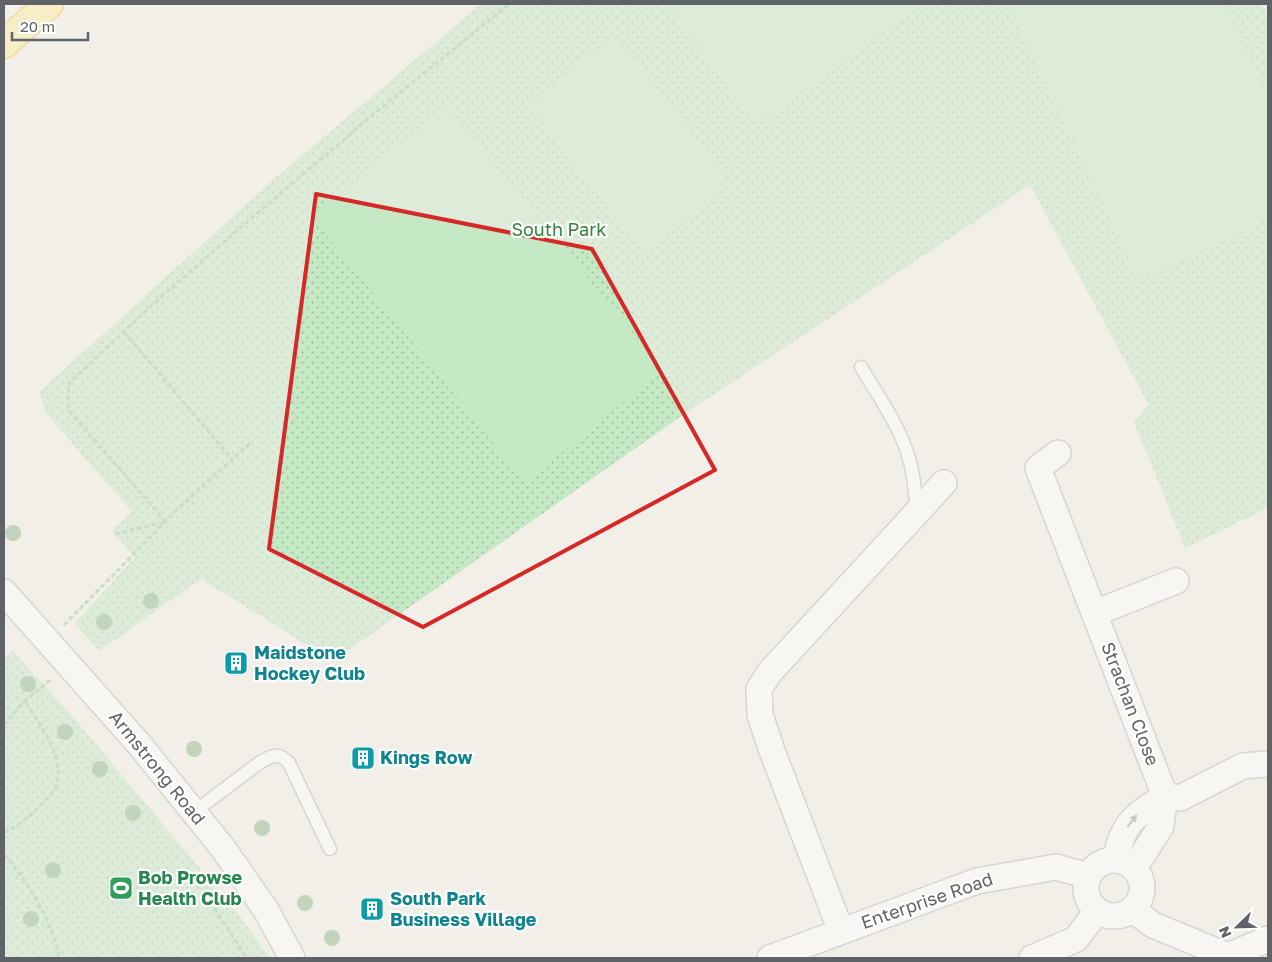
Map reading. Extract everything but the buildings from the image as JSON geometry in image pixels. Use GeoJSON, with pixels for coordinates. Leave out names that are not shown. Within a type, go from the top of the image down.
{"type":"FeatureCollection","features":[{"type":"Feature","properties":{"kind":"highway"},"geometry":{"type":"LineString","coordinates":[[4,44],[49,4]]}},
{"type":"Feature","properties":{"kind":"street","name":"Strachan Close"},"geometry":{"type":"LineString","coordinates":[[1058,453],[1038,468],[1165,796]]}},
{"type":"Feature","properties":{"kind":"street"},"geometry":{"type":"LineString","coordinates":[[841,931],[771,748],[760,715],[760,689],[770,672],[944,483]]}},
{"type":"Feature","properties":{"kind":"street"},"geometry":{"type":"LineString","coordinates":[[1094,613],[1176,581]]}},
{"type":"Feature","properties":{"kind":"street","name":"Armstrong Road"},"geometry":{"type":"LineString","coordinates":[[4,592],[93,691],[194,812],[249,883],[292,958]]}},
{"type":"Feature","properties":{"kind":"street"},"geometry":{"type":"LineString","coordinates":[[1125,863],[1106,860],[1094,866],[1088,876],[1086,891],[1090,904],[1097,911],[1109,916],[1121,916],[1133,910],[1139,902],[1142,891],[1141,878],[1125,863],[1119,840],[1134,817],[1165,796],[1180,798],[1244,766],[1268,764]]}},
{"type":"Feature","properties":{"kind":"street","name":"Enterprise Road"},"geometry":{"type":"LineString","coordinates":[[770,958],[977,881],[1056,867],[1088,876]]}},
{"type":"Feature","properties":{"kind":"street"},"geometry":{"type":"LineString","coordinates":[[1133,910],[1153,925],[1218,955],[1228,956],[1268,939]]}},
{"type":"Feature","properties":{"kind":"street"},"geometry":{"type":"LineString","coordinates":[[1032,958],[1076,939],[1097,911]]}},
{"type":"Feature","properties":{"kind":"lane"},"geometry":{"type":"LineString","coordinates":[[861,367],[899,432],[907,452],[912,472],[917,513]]}},
{"type":"Feature","properties":{"kind":"lane"},"geometry":{"type":"LineString","coordinates":[[194,812],[259,763],[277,755],[284,757],[289,763],[330,849]]}},
{"type":"Feature","properties":{"kind":"path"},"geometry":{"type":"LineString","coordinates":[[166,522],[69,411],[68,396],[70,382],[168,291],[368,120],[509,4]]}},
{"type":"Feature","properties":{"kind":"path"},"geometry":{"type":"LineString","coordinates":[[124,332],[232,459]]}},
{"type":"Feature","properties":{"kind":"path"},"geometry":{"type":"LineString","coordinates":[[48,642],[179,508],[251,442]]}},
{"type":"Feature","properties":{"kind":"path"},"geometry":{"type":"LineString","coordinates":[[115,534],[166,522]]}},
{"type":"Feature","properties":{"kind":"path"},"geometry":{"type":"LineString","coordinates":[[4,725],[25,700],[54,676]]}},
{"type":"Feature","properties":{"kind":"path"},"geometry":{"type":"LineString","coordinates":[[4,833],[35,812],[57,786],[58,769],[55,754],[25,700]]}},
{"type":"Feature","properties":{"kind":"path"},"geometry":{"type":"LineString","coordinates":[[4,856],[19,872],[34,896],[54,940],[59,958]]}},
{"type":"Feature","properties":{"kind":"path"},"geometry":{"type":"LineString","coordinates":[[210,902],[247,958]]}},
{"type":"Feature","properties":{"kind":"highlighted area"},"geometry":{"type":"Polygon","coordinates":[[[316,194],[592,249],[715,470],[423,627],[269,549],[316,194]]]}},
{"type":"Feature","properties":{"kind":"green space","name":"South Park"},"geometry":{"type":"Polygon","coordinates":[[[481,4],[1263,4],[1268,14],[1268,508],[1185,548],[1134,422],[1149,405],[1030,185],[677,419],[333,661],[201,579],[99,651],[75,623],[135,557],[112,531],[132,512],[46,413],[39,392],[273,180],[481,4]]]}},
{"type":"Feature","properties":{"kind":"green space"},"geometry":{"type":"Polygon","coordinates":[[[666,4],[920,4],[756,126],[666,4]]]}},
{"type":"Feature","properties":{"kind":"green space"},"geometry":{"type":"Polygon","coordinates":[[[1008,4],[1223,4],[1268,96],[1268,219],[1139,281],[1008,4]]]}},
{"type":"Feature","properties":{"kind":"green space"},"geometry":{"type":"Polygon","coordinates":[[[615,34],[731,184],[643,253],[528,105],[615,34]]]}},
{"type":"Feature","properties":{"kind":"green space"},"geometry":{"type":"Polygon","coordinates":[[[446,106],[663,370],[525,482],[312,217],[446,106]]]}},
{"type":"Feature","properties":{"kind":"green space"},"geometry":{"type":"Polygon","coordinates":[[[13,651],[80,725],[242,919],[270,958],[4,958],[4,659],[13,651]]]}},
{"type":"Feature","properties":{"kind":"place","name":"Maidstone Hockey Club"},"geometry":{"type":"Point","coordinates":[236,663]}},
{"type":"Feature","properties":{"kind":"place","name":"Kings Row"},"geometry":{"type":"Point","coordinates":[363,758]}},
{"type":"Feature","properties":{"kind":"place","name":"Bob Prowse Health Club"},"geometry":{"type":"Point","coordinates":[121,888]}},
{"type":"Feature","properties":{"kind":"place","name":"South Park Business Village"},"geometry":{"type":"Point","coordinates":[372,909]}}]}
